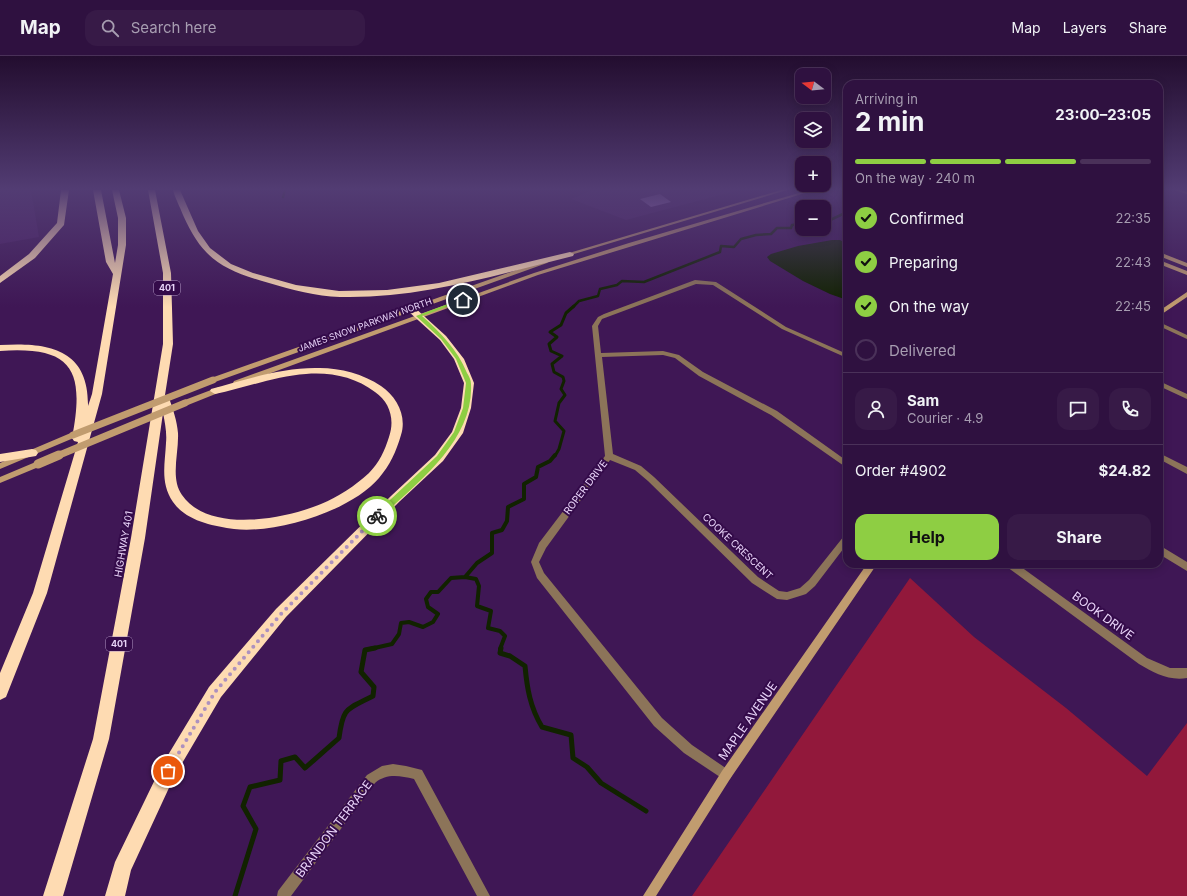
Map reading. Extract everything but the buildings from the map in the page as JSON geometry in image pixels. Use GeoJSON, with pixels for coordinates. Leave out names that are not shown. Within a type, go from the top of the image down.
{"type":"FeatureCollection","features":[{"type":"Feature","properties":{"kind":"highway"},"geometry":{"type":"LineString","coordinates":[[0,280],[32,256],[56,229]]}},
{"type":"Feature","properties":{"kind":"highway"},"geometry":{"type":"LineString","coordinates":[[104,229],[110,262],[118,276]]}},
{"type":"Feature","properties":{"kind":"highway"},"geometry":{"type":"LineString","coordinates":[[0,692],[40,593],[97,394],[118,276],[122,245],[122,229]]}},
{"type":"Feature","properties":{"kind":"highway","name":"HIGHWAY 401"},"geometry":{"type":"LineString","coordinates":[[53,896],[101,739],[138,538],[162,387],[168,344],[167,273],[159,229]]}},
{"type":"Feature","properties":{"kind":"highway"},"geometry":{"type":"LineString","coordinates":[[193,229],[207,250],[228,266],[250,275],[295,288],[339,294],[387,294],[439,286],[570,254]]}},
{"type":"Feature","properties":{"kind":"highway"},"geometry":{"type":"LineString","coordinates":[[115,896],[122,868],[168,771],[215,692],[281,614],[395,498],[439,458],[457,433],[466,408],[469,383],[459,359],[443,338],[415,312]]}},
{"type":"Feature","properties":{"kind":"highway"},"geometry":{"type":"LineString","coordinates":[[0,348],[28,346],[50,350],[68,359],[77,370],[81,379],[83,402],[70,489]]}},
{"type":"Feature","properties":{"kind":"highway"},"geometry":{"type":"LineString","coordinates":[[162,387],[172,433],[169,478],[172,489],[182,503],[197,515],[227,524],[250,525],[278,522],[329,506],[344,498],[370,478],[387,458],[396,436],[398,426],[396,414],[389,399],[380,390],[369,383],[342,374],[307,371],[214,386]]}},
{"type":"Feature","properties":{"kind":"highway"},"geometry":{"type":"LineString","coordinates":[[0,458],[32,453]]}},
{"type":"Feature","properties":{"kind":"main road","name":"JAMES SNOW PARKWAY NORTH"},"geometry":{"type":"LineString","coordinates":[[0,466],[73,436],[214,386],[570,254],[653,229]]}},
{"type":"Feature","properties":{"kind":"main road","name":"JAMES SNOW PARKWAY NORTH"},"geometry":{"type":"LineString","coordinates":[[0,480],[185,403],[214,386],[415,312],[681,229]]}},
{"type":"Feature","properties":{"kind":"main road"},"geometry":{"type":"LineString","coordinates":[[1163,256],[1187,265]]}},
{"type":"Feature","properties":{"kind":"main road"},"geometry":{"type":"LineString","coordinates":[[1163,264],[1187,273]]}},
{"type":"Feature","properties":{"kind":"main road"},"geometry":{"type":"LineString","coordinates":[[1163,311],[1187,294]]}},
{"type":"Feature","properties":{"kind":"main road","name":"MAPLE AVENUE"},"geometry":{"type":"LineString","coordinates":[[649,896],[726,775],[869,568]]}},
{"type":"Feature","properties":{"kind":"street","name":"ROPER DRIVE"},"geometry":{"type":"LineString","coordinates":[[726,775],[688,749],[658,722],[540,575],[535,562],[542,546],[609,456],[595,326],[600,318],[695,282],[704,282],[718,285],[784,328],[843,354]]}},
{"type":"Feature","properties":{"kind":"street"},"geometry":{"type":"LineString","coordinates":[[1163,326],[1187,337]]}},
{"type":"Feature","properties":{"kind":"street"},"geometry":{"type":"LineString","coordinates":[[599,355],[663,353],[677,356],[701,374],[774,413],[843,462]]}},
{"type":"Feature","properties":{"kind":"street"},"geometry":{"type":"LineString","coordinates":[[1163,385],[1187,397]]}},
{"type":"Feature","properties":{"kind":"street","name":"COOKE CRESCENT"},"geometry":{"type":"LineString","coordinates":[[609,456],[638,468],[652,479],[755,580],[777,595],[787,596],[803,592],[812,583],[843,543]]}},
{"type":"Feature","properties":{"kind":"street"},"geometry":{"type":"LineString","coordinates":[[1163,458],[1187,471]]}},
{"type":"Feature","properties":{"kind":"street"},"geometry":{"type":"LineString","coordinates":[[1163,552],[1187,567]]}},
{"type":"Feature","properties":{"kind":"street","name":"BOOK DRIVE"},"geometry":{"type":"LineString","coordinates":[[1015,568],[1143,661],[1158,670],[1173,674],[1187,673]]}},
{"type":"Feature","properties":{"kind":"street","name":"BRANDON TERRACE"},"geometry":{"type":"LineString","coordinates":[[283,896],[371,779],[383,770],[405,771],[418,774],[484,896]]}},
{"type":"Feature","properties":{"kind":"shaded area"},"geometry":{"type":"Polygon","coordinates":[[[0,229],[38,229],[39,237],[0,244],[0,229]]]}},
{"type":"Feature","properties":{"kind":"shaded area"},"geometry":{"type":"Polygon","coordinates":[[[832,240],[840,240],[843,242],[843,299],[803,281],[770,261],[767,257],[771,254],[798,246],[832,240]]]}},
{"type":"Feature","properties":{"kind":"shaded area"},"geometry":{"type":"Polygon","coordinates":[[[910,578],[974,637],[1066,708],[1147,776],[1187,723],[1187,896],[692,896],[910,578]]]}},
{"type":"Feature","properties":{"kind":"waterway"},"geometry":{"type":"LineString","coordinates":[[574,306],[579,301],[598,296],[600,289],[617,285],[622,281],[644,282],[720,252],[721,246],[734,247],[741,239],[756,235],[771,234],[776,229]]}},
{"type":"Feature","properties":{"kind":"waterway"},"geometry":{"type":"LineString","coordinates":[[555,456],[559,449],[564,431],[555,421],[559,403],[565,395],[561,389],[564,381],[563,377],[554,372],[552,364],[562,356],[551,351],[549,344],[557,337],[550,332],[561,325],[566,313],[574,306]]}},
{"type":"Feature","properties":{"kind":"waterway"},"geometry":{"type":"LineString","coordinates":[[465,577],[477,563],[492,553],[492,533],[502,530],[507,521],[508,507],[524,499],[524,484],[536,477],[538,467],[550,461],[555,455]]}},
{"type":"Feature","properties":{"kind":"waterway"},"geometry":{"type":"LineString","coordinates":[[370,649],[392,644],[399,634],[401,623],[409,622],[423,627],[433,622],[438,614],[428,607],[426,599],[431,592],[438,592],[451,578],[465,577]]}},
{"type":"Feature","properties":{"kind":"waterway"},"geometry":{"type":"LineString","coordinates":[[465,577],[476,579],[479,586],[477,606],[491,611],[488,628],[500,631],[505,636],[500,649]]}},
{"type":"Feature","properties":{"kind":"waterway"},"geometry":{"type":"LineString","coordinates":[[370,649],[375,648]]}},
{"type":"Feature","properties":{"kind":"waterway"},"geometry":{"type":"LineString","coordinates":[[501,648],[500,653],[510,656],[525,666],[530,697],[542,727],[571,735],[573,758],[587,767],[601,783],[646,811]]}},
{"type":"Feature","properties":{"kind":"waterway"},"geometry":{"type":"LineString","coordinates":[[235,896],[256,829],[243,806],[250,787],[280,780],[281,761],[295,757],[305,768],[339,738],[342,720],[347,711],[351,707],[373,696],[374,687],[361,672],[365,650],[370,649]]}},
{"type":"Feature","properties":{"kind":"way so far"},"geometry":{"type":"LineString","coordinates":[[168,771],[215,692],[281,614],[377,516]]}},
{"type":"Feature","properties":{"kind":"route"},"geometry":{"type":"LineString","coordinates":[[377,516],[439,458],[457,433],[466,408],[469,383],[459,359],[443,338],[419,316],[463,300]]}}]}
